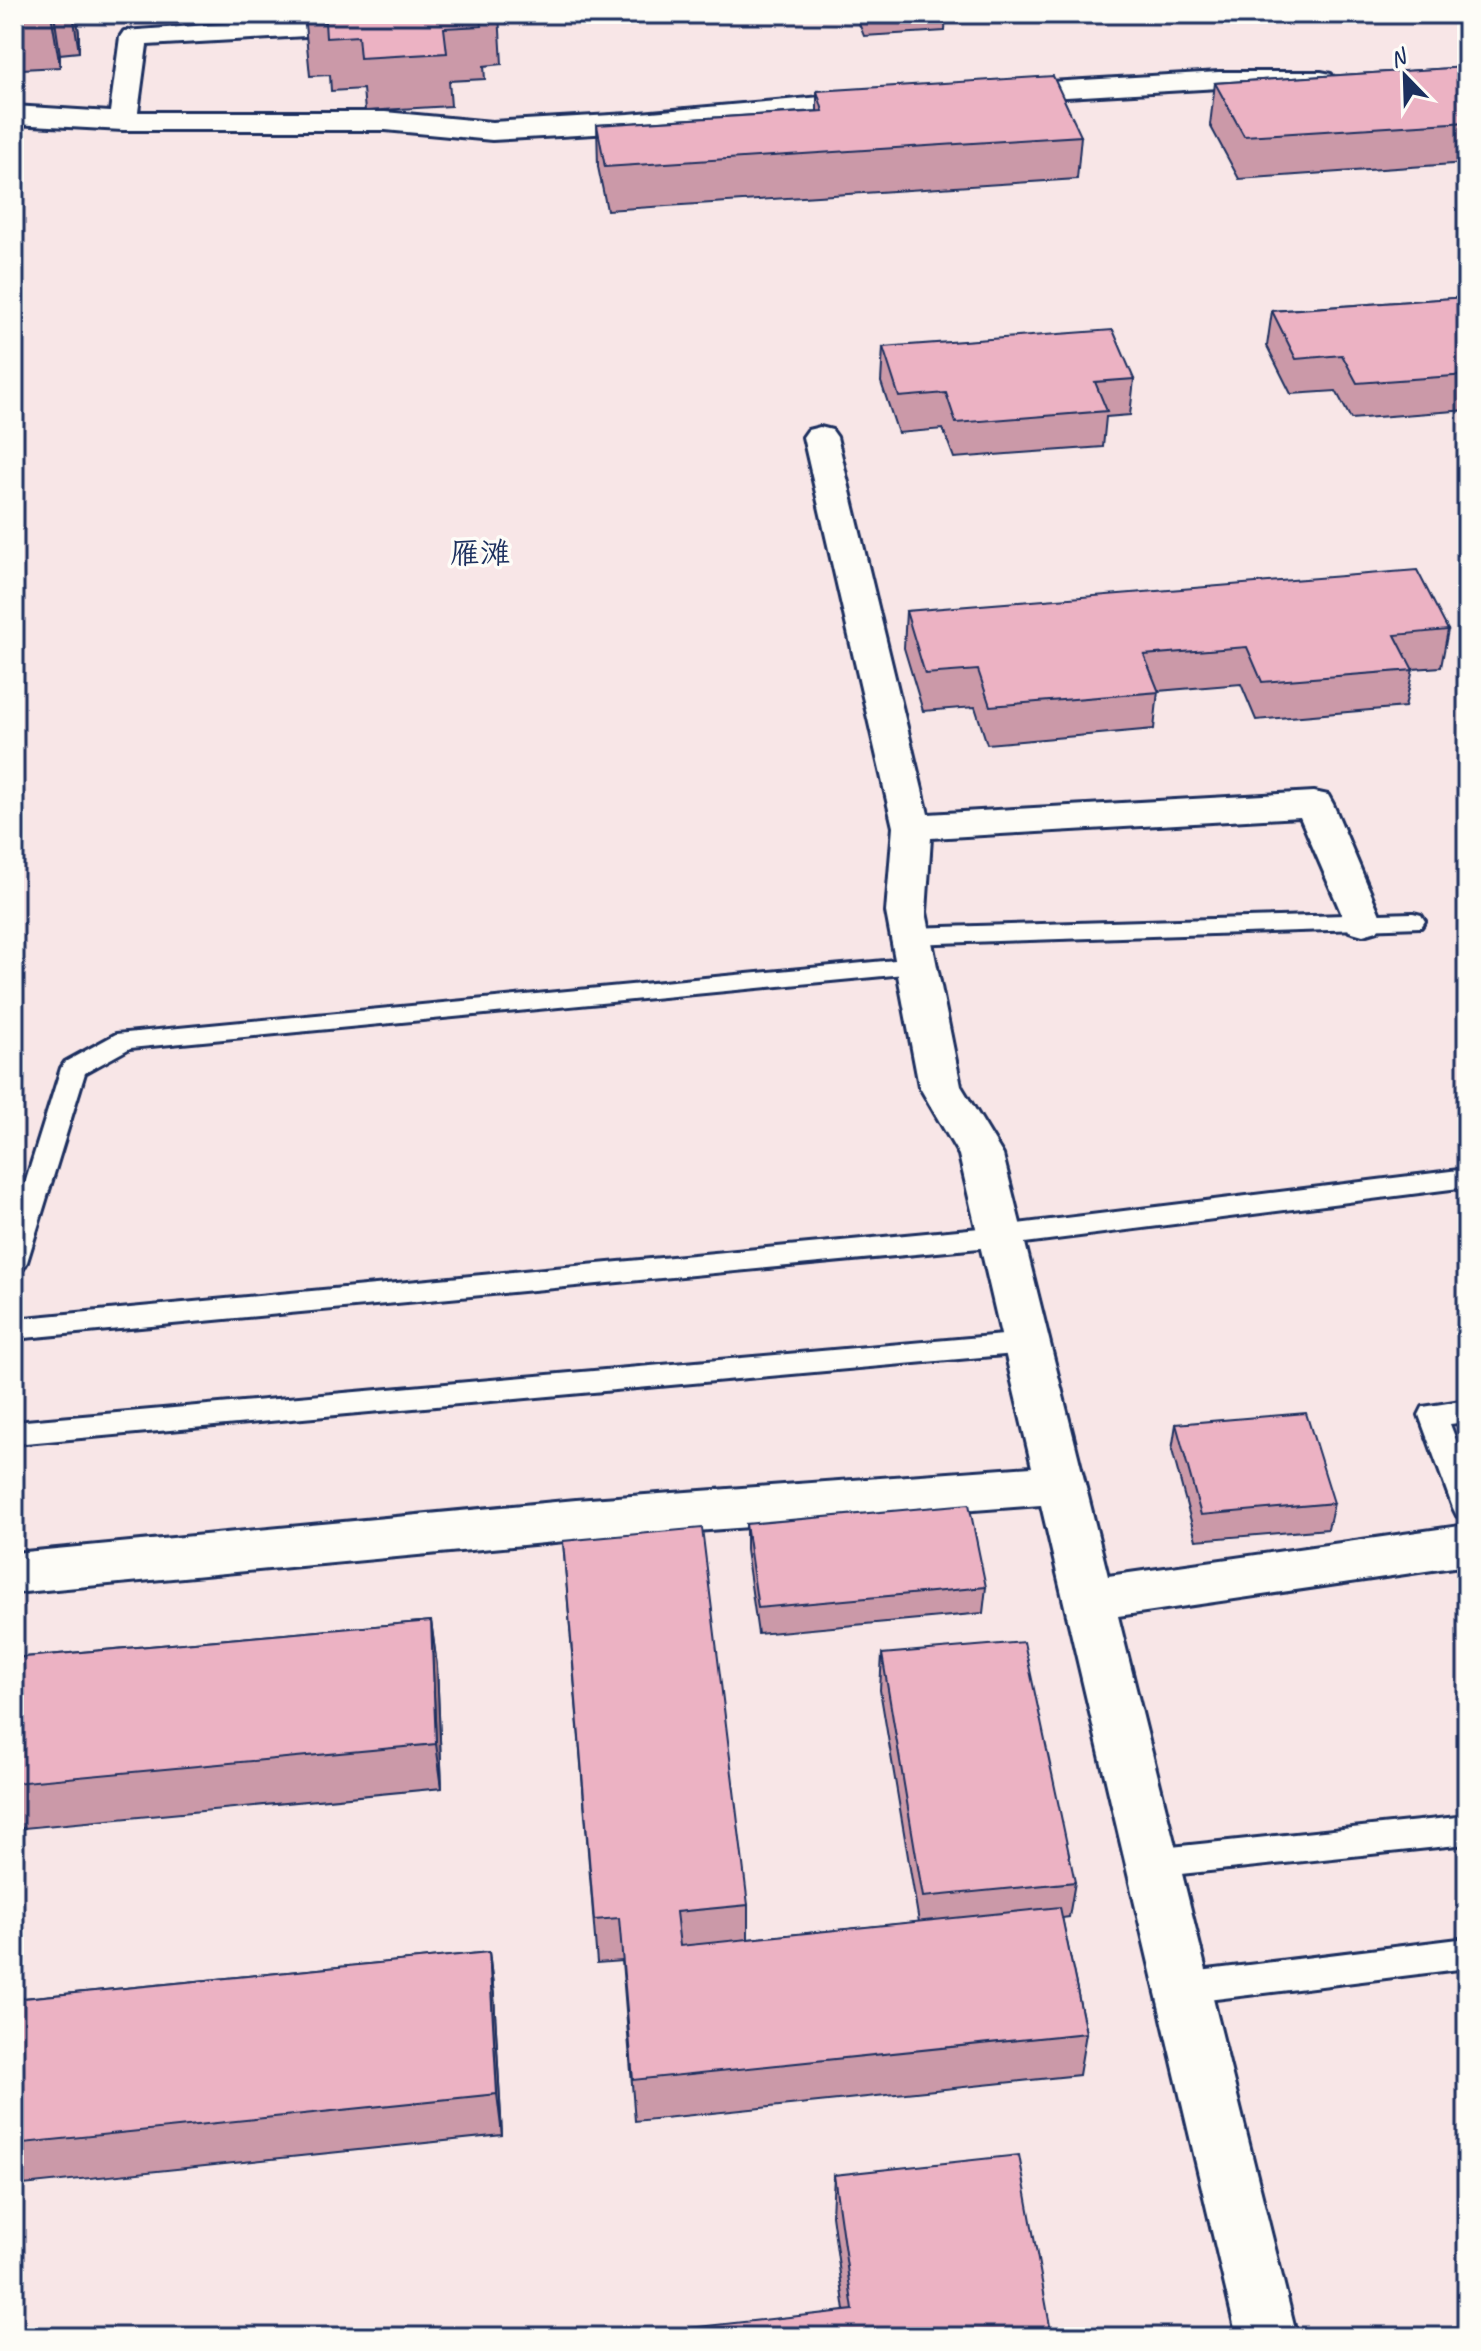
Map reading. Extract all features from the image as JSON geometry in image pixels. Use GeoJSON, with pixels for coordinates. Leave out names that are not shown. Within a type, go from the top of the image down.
{"type":"FeatureCollection","features":[{"type":"Feature","properties":{"kind":"street"},"geometry":{"type":"LineString","coordinates":[[123,121],[134,37],[358,25],[392,14]]}},
{"type":"Feature","properties":{"kind":"street"},"geometry":{"type":"LineString","coordinates":[[973,94],[1219,80],[1349,79]]}},
{"type":"Feature","properties":{"kind":"street"},"geometry":{"type":"LineString","coordinates":[[14,115],[123,121],[385,121],[492,131],[629,123],[912,98]]}},
{"type":"Feature","properties":{"kind":"street"},"geometry":{"type":"LineString","coordinates":[[820,437],[912,827],[906,912],[940,1086],[981,1155],[1267,2337]]}},
{"type":"Feature","properties":{"kind":"street"},"geometry":{"type":"LineString","coordinates":[[912,827],[1314,804],[1363,922]]}},
{"type":"Feature","properties":{"kind":"street"},"geometry":{"type":"LineString","coordinates":[[14,1573],[576,1520],[1061,1484]]}},
{"type":"Feature","properties":{"kind":"street"},"geometry":{"type":"LineString","coordinates":[[1090,1599],[1467,1545]]}},
{"type":"Feature","properties":{"kind":"lane"},"geometry":{"type":"LineString","coordinates":[[14,1262],[74,1068],[125,1040],[913,951],[1413,921]]}},
{"type":"Feature","properties":{"kind":"lane"},"geometry":{"type":"LineString","coordinates":[[14,1329],[1001,1236],[1467,1178]]}},
{"type":"Feature","properties":{"kind":"lane"},"geometry":{"type":"LineString","coordinates":[[14,1433],[1026,1343]]}},
{"type":"Feature","properties":{"kind":"lane"},"geometry":{"type":"LineString","coordinates":[[1467,1411],[1433,1415],[1467,1508]]}},
{"type":"Feature","properties":{"kind":"lane"},"geometry":{"type":"LineString","coordinates":[[1152,1863],[1467,1830]]}},
{"type":"Feature","properties":{"kind":"lane"},"geometry":{"type":"LineString","coordinates":[[1183,1988],[1467,1953]]}},
{"type":"Feature","properties":{"kind":"building"},"geometry":{"type":"Polygon","coordinates":[[[14,14],[51,14],[14,17],[14,14]]]}},
{"type":"Feature","properties":{"kind":"building"},"geometry":{"type":"Polygon","coordinates":[[[304,14],[480,14],[482,26],[444,28],[447,53],[360,58],[358,36],[326,38],[325,22],[305,23],[304,14]]]}},
{"type":"Feature","properties":{"kind":"building"},"geometry":{"type":"Polygon","coordinates":[[[1467,67],[1467,122],[1244,136],[1215,83],[1467,67]]]}},
{"type":"Feature","properties":{"kind":"building"},"geometry":{"type":"Polygon","coordinates":[[[1053,76],[1081,136],[605,167],[597,125],[823,111],[817,91],[1053,76]]]}},
{"type":"Feature","properties":{"kind":"building"},"geometry":{"type":"Polygon","coordinates":[[[1467,297],[1467,375],[1357,383],[1342,355],[1296,359],[1272,311],[1467,297]]]}},
{"type":"Feature","properties":{"kind":"building"},"geometry":{"type":"Polygon","coordinates":[[[1113,330],[1134,379],[1095,382],[1107,411],[956,423],[946,393],[899,397],[883,347],[1113,330]]]}},
{"type":"Feature","properties":{"kind":"building"},"geometry":{"type":"Polygon","coordinates":[[[1417,570],[1448,630],[1395,635],[1413,670],[1262,682],[1247,647],[1144,655],[1159,692],[990,706],[978,670],[925,674],[906,611],[1417,570]]]}},
{"type":"Feature","properties":{"kind":"building"},"geometry":{"type":"Polygon","coordinates":[[[1306,1413],[1334,1503],[1201,1515],[1176,1424],[1306,1413]]]}},
{"type":"Feature","properties":{"kind":"building"},"geometry":{"type":"Polygon","coordinates":[[[969,1504],[986,1587],[758,1608],[746,1524],[969,1504]]]}},
{"type":"Feature","properties":{"kind":"building"},"geometry":{"type":"Polygon","coordinates":[[[702,1528],[748,1905],[676,1912],[680,1946],[1060,1907],[1086,2033],[633,2080],[619,1918],[594,1920],[563,1541],[702,1528]]]}},
{"type":"Feature","properties":{"kind":"building"},"geometry":{"type":"Polygon","coordinates":[[[431,1621],[436,1744],[14,1783],[14,1658],[431,1621]]]}},
{"type":"Feature","properties":{"kind":"building"},"geometry":{"type":"Polygon","coordinates":[[[1024,1642],[1075,1882],[923,1897],[882,1654],[1024,1642]]]}},
{"type":"Feature","properties":{"kind":"building"},"geometry":{"type":"Polygon","coordinates":[[[489,1952],[497,2094],[14,2144],[14,1999],[489,1952]]]}},
{"type":"Feature","properties":{"kind":"building"},"geometry":{"type":"Polygon","coordinates":[[[1019,2155],[1052,2337],[607,2337],[853,2310],[834,2175],[1019,2155]]]}},
{"type":"Feature","properties":{"kind":"district","name":"雁滩"},"geometry":{"type":"Point","coordinates":[480,553]}}]}
